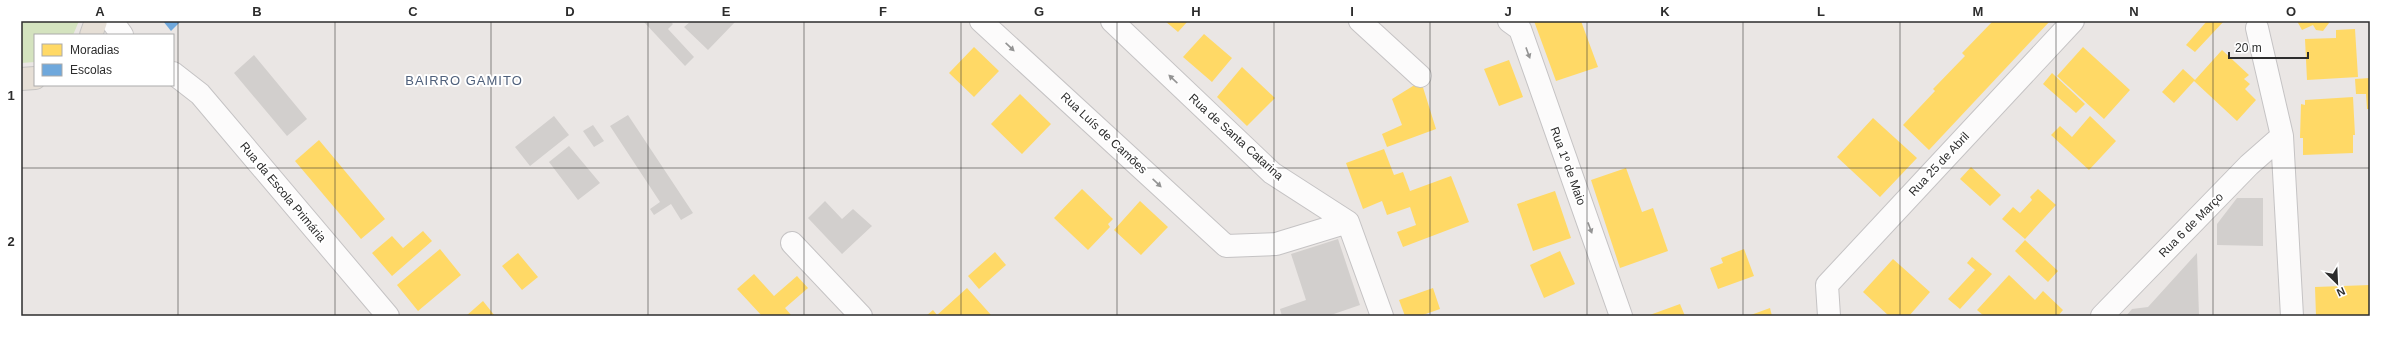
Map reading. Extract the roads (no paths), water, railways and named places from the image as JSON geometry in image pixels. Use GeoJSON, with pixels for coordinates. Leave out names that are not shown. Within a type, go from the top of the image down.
{"type":"FeatureCollection","features":[{"type":"Feature","properties":{"kind":"main road"},"geometry":{"type":"LineString","coordinates":[[91,34],[96,21]]}},
{"type":"Feature","properties":{"kind":"main road"},"geometry":{"type":"LineString","coordinates":[[21,79],[34,78]]}},
{"type":"Feature","properties":{"kind":"street"},"geometry":{"type":"LineString","coordinates":[[112,21],[121,34]]}},
{"type":"Feature","properties":{"kind":"street","name":"Rua Luís de Camões"},"geometry":{"type":"LineString","coordinates":[[981,21],[1226,246],[1276,244],[1348,222]]}},
{"type":"Feature","properties":{"kind":"street","name":"Rua de Santa Catarina"},"geometry":{"type":"LineString","coordinates":[[1112,21],[1272,173],[1348,222]]}},
{"type":"Feature","properties":{"kind":"street"},"geometry":{"type":"LineString","coordinates":[[1360,21],[1420,76]]}},
{"type":"Feature","properties":{"kind":"street","name":"Rua 1º de Maio"},"geometry":{"type":"LineString","coordinates":[[1509,21],[1520,29],[1622,316]]}},
{"type":"Feature","properties":{"kind":"street","name":"Rua 25 de Abril"},"geometry":{"type":"LineString","coordinates":[[1829,316],[1827,285],[2073,21]]}},
{"type":"Feature","properties":{"kind":"street"},"geometry":{"type":"LineString","coordinates":[[2257,28],[2282,136],[2292,316]]}},
{"type":"Feature","properties":{"kind":"street","name":"Rua da Escola Primária"},"geometry":{"type":"LineString","coordinates":[[174,74],[200,94],[388,316]]}},
{"type":"Feature","properties":{"kind":"street","name":"Rua 6 de Março"},"geometry":{"type":"LineString","coordinates":[[2102,316],[2249,165],[2282,136]]}},
{"type":"Feature","properties":{"kind":"street"},"geometry":{"type":"LineString","coordinates":[[1348,222],[1381,316]]}},
{"type":"Feature","properties":{"kind":"street"},"geometry":{"type":"LineString","coordinates":[[792,243],[861,316]]}},
{"type":"Feature","properties":{"kind":"district","name":"BAIRRO GAMITO"},"geometry":{"type":"Point","coordinates":[464,80]}}]}
